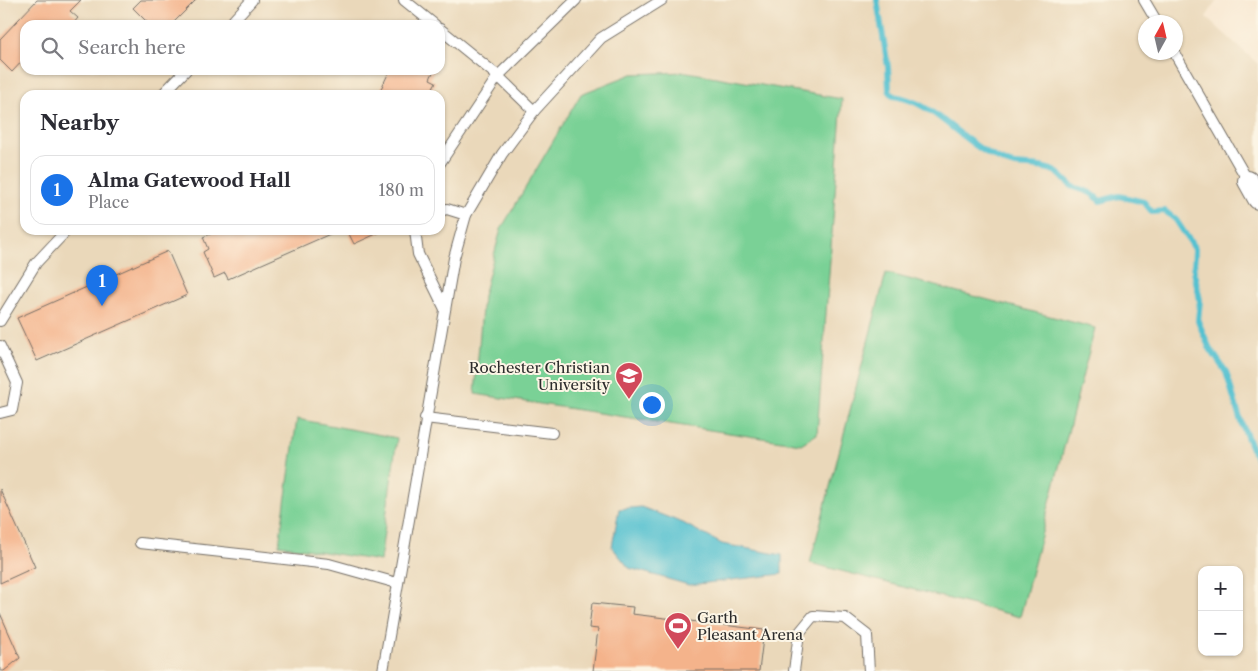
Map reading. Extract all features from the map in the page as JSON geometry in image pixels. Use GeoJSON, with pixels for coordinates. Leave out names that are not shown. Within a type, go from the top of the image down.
{"type":"FeatureCollection","features":[{"type":"Feature","properties":{"kind":"street"},"geometry":{"type":"LineString","coordinates":[[1248,181],[1258,200]]}},
{"type":"Feature","properties":{"kind":"lane"},"geometry":{"type":"LineString","coordinates":[[234,20],[252,0]]}},
{"type":"Feature","properties":{"kind":"lane"},"geometry":{"type":"LineString","coordinates":[[404,0],[429,20]]}},
{"type":"Feature","properties":{"kind":"lane"},"geometry":{"type":"LineString","coordinates":[[445,156],[498,76],[576,0]]}},
{"type":"Feature","properties":{"kind":"lane"},"geometry":{"type":"LineString","coordinates":[[383,671],[454,258],[466,215],[502,154],[534,111],[601,38],[662,0]]}},
{"type":"Feature","properties":{"kind":"lane"},"geometry":{"type":"LineString","coordinates":[[1144,0],[1153,15]]}},
{"type":"Feature","properties":{"kind":"lane"},"geometry":{"type":"LineString","coordinates":[[445,33],[498,76],[534,111]]}},
{"type":"Feature","properties":{"kind":"lane"},"geometry":{"type":"LineString","coordinates":[[1179,60],[1248,181]]}},
{"type":"Feature","properties":{"kind":"lane"},"geometry":{"type":"LineString","coordinates":[[167,90],[181,75]]}},
{"type":"Feature","properties":{"kind":"lane"},"geometry":{"type":"LineString","coordinates":[[445,210],[466,215]]}},
{"type":"Feature","properties":{"kind":"lane"},"geometry":{"type":"LineString","coordinates":[[0,321],[36,263],[63,235]]}},
{"type":"Feature","properties":{"kind":"lane"},"geometry":{"type":"LineString","coordinates":[[416,235],[418,254],[445,309]]}},
{"type":"Feature","properties":{"kind":"lane"},"geometry":{"type":"LineString","coordinates":[[0,346],[17,383],[16,397],[12,410],[0,413]]}},
{"type":"Feature","properties":{"kind":"lane"},"geometry":{"type":"LineString","coordinates":[[425,418],[552,433]]}},
{"type":"Feature","properties":{"kind":"lane"},"geometry":{"type":"LineString","coordinates":[[140,543],[330,564],[398,583]]}},
{"type":"Feature","properties":{"kind":"lane"},"geometry":{"type":"LineString","coordinates":[[794,671],[799,633],[813,616],[845,618],[867,635],[869,671]]}},
{"type":"Feature","properties":{"kind":"shaded area","name":"Rochester Christian University"},"geometry":{"type":"Polygon","coordinates":[[[0,0],[1217,0],[1206,17],[1258,64],[1258,671],[0,671],[0,0]]]}},
{"type":"Feature","properties":{"kind":"green space"},"geometry":{"type":"Polygon","coordinates":[[[687,72],[842,99],[817,434],[801,444],[475,394],[483,296],[501,229],[581,94],[632,74],[687,72]]]}},
{"type":"Feature","properties":{"kind":"green space"},"geometry":{"type":"Polygon","coordinates":[[[886,273],[1095,328],[1020,617],[810,563],[886,273]]]}},
{"type":"Feature","properties":{"kind":"green space"},"geometry":{"type":"Polygon","coordinates":[[[297,419],[397,438],[380,561],[279,545],[297,419]]]}},
{"type":"Feature","properties":{"kind":"water"},"geometry":{"type":"Polygon","coordinates":[[[641,507],[683,523],[722,544],[782,555],[782,574],[689,585],[629,568],[612,547],[619,509],[641,507]]]}},
{"type":"Feature","properties":{"kind":"building"},"geometry":{"type":"Polygon","coordinates":[[[37,0],[81,0],[70,11],[78,18],[76,20],[20,20],[20,63],[12,72],[0,60],[0,39],[37,0]]]}},
{"type":"Feature","properties":{"kind":"building"},"geometry":{"type":"Polygon","coordinates":[[[141,0],[196,0],[176,20],[145,20],[133,8],[141,0]]]}},
{"type":"Feature","properties":{"kind":"building"},"geometry":{"type":"Polygon","coordinates":[[[388,75],[432,75],[430,79],[436,82],[432,90],[380,90],[388,75]]]}},
{"type":"Feature","properties":{"kind":"building"},"geometry":{"type":"Polygon","coordinates":[[[208,235],[328,235],[228,279],[225,273],[214,278],[203,252],[208,249],[203,237],[208,235]]]}},
{"type":"Feature","properties":{"kind":"building"},"geometry":{"type":"Polygon","coordinates":[[[350,235],[374,235],[354,244],[350,235]]]}},
{"type":"Feature","properties":{"kind":"building"},"geometry":{"type":"Polygon","coordinates":[[[168,251],[187,295],[37,361],[17,318],[168,251]]]}},
{"type":"Feature","properties":{"kind":"building"},"geometry":{"type":"Polygon","coordinates":[[[0,489],[35,567],[0,583],[0,489]]]}},
{"type":"Feature","properties":{"kind":"building","name":"Garth Pleasant Arena"},"geometry":{"type":"Polygon","coordinates":[[[592,603],[633,607],[632,614],[764,630],[759,671],[593,671],[598,629],[589,628],[592,603]]]}},
{"type":"Feature","properties":{"kind":"building"},"geometry":{"type":"Polygon","coordinates":[[[0,613],[20,658],[4,671],[0,671],[0,613]]]}},
{"type":"Feature","properties":{"kind":"waterway"},"geometry":{"type":"LineString","coordinates":[[877,0],[888,67],[889,90],[893,96],[921,105],[980,149],[1004,162],[1051,170],[1072,186],[1091,193],[1100,201],[1119,196],[1144,202],[1152,212],[1165,211],[1176,220],[1195,249],[1194,272],[1200,300],[1198,321],[1209,347],[1226,372],[1241,422],[1258,463]]}},
{"type":"Feature","properties":{"kind":"place","name":"Alma Gatewood Hall"},"geometry":{"type":"Point","coordinates":[102,306]}},
{"type":"Feature","properties":{"kind":"place","name":"Rochester Christian University"},"geometry":{"type":"Point","coordinates":[629,400]}},
{"type":"Feature","properties":{"kind":"place","name":"Garth Pleasant Arena"},"geometry":{"type":"Point","coordinates":[678,650]}}]}
